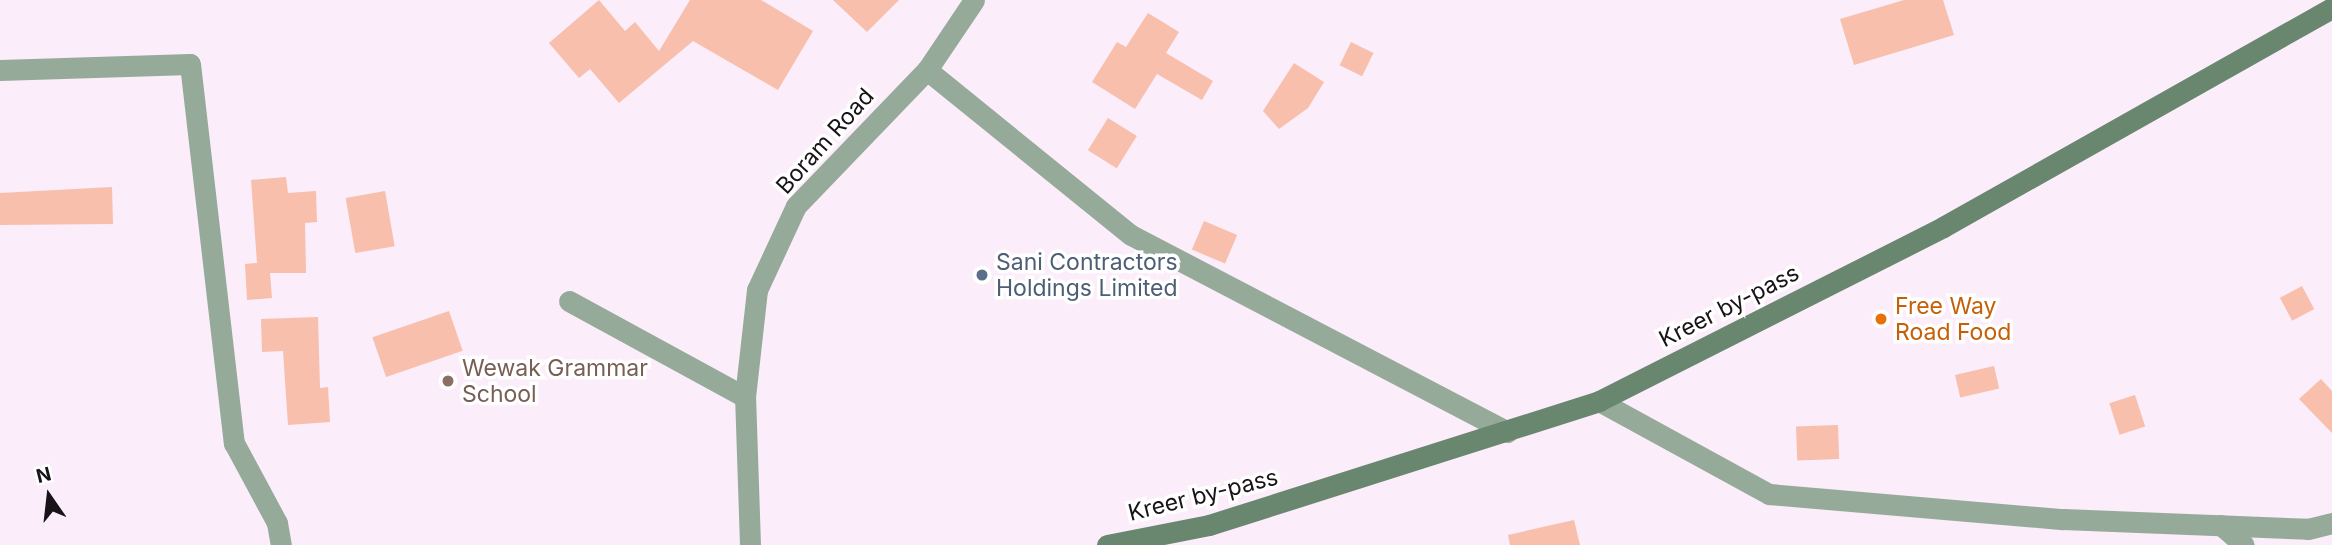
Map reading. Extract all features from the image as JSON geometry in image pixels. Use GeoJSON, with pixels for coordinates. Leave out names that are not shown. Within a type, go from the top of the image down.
{"type":"FeatureCollection","features":[{"type":"Feature","properties":{"kind":"main road","name":"Kreer by-pass"},"geometry":{"type":"LineString","coordinates":[[1107,545],[1209,525],[1599,401],[1943,227],[2332,8]]}},
{"type":"Feature","properties":{"kind":"street","name":"Boram Road"},"geometry":{"type":"LineString","coordinates":[[750,545],[745,397],[757,290],[796,206],[927,70],[974,0]]}},
{"type":"Feature","properties":{"kind":"street"},"geometry":{"type":"LineString","coordinates":[[0,71],[190,64],[234,443],[277,523],[281,545]]}},
{"type":"Feature","properties":{"kind":"street"},"geometry":{"type":"LineString","coordinates":[[927,70],[1131,235],[1508,432]]}},
{"type":"Feature","properties":{"kind":"street"},"geometry":{"type":"LineString","coordinates":[[569,301],[745,397]]}},
{"type":"Feature","properties":{"kind":"street"},"geometry":{"type":"LineString","coordinates":[[1599,401],[1769,494],[2221,525],[2308,529],[2332,523]]}},
{"type":"Feature","properties":{"kind":"street"},"geometry":{"type":"LineString","coordinates":[[2221,525],[2244,545]]}},
{"type":"Feature","properties":{"kind":"building"},"geometry":{"type":"Polygon","coordinates":[[[599,0],[625,31],[635,22],[659,51],[690,0],[761,0],[813,31],[778,90],[693,41],[619,103],[590,69],[579,78],[549,43],[599,0]]]}},
{"type":"Feature","properties":{"kind":"building"},"geometry":{"type":"Polygon","coordinates":[[[833,0],[899,0],[867,32],[833,0]]]}},
{"type":"Feature","properties":{"kind":"building"},"geometry":{"type":"Polygon","coordinates":[[[1904,0],[1943,0],[1954,35],[1854,65],[1840,19],[1904,0]]]}},
{"type":"Feature","properties":{"kind":"building"},"geometry":{"type":"Polygon","coordinates":[[[1148,13],[1179,32],[1166,53],[1213,81],[1202,100],[1157,74],[1135,109],[1092,82],[1117,42],[1126,47],[1148,13]]]}},
{"type":"Feature","properties":{"kind":"building"},"geometry":{"type":"Polygon","coordinates":[[[1351,42],[1373,53],[1362,76],[1340,65],[1351,42]]]}},
{"type":"Feature","properties":{"kind":"building"},"geometry":{"type":"Polygon","coordinates":[[[1294,63],[1324,82],[1308,108],[1279,129],[1263,111],[1294,63]]]}},
{"type":"Feature","properties":{"kind":"building"},"geometry":{"type":"Polygon","coordinates":[[[1108,118],[1137,136],[1117,168],[1088,150],[1108,118]]]}},
{"type":"Feature","properties":{"kind":"building"},"geometry":{"type":"Polygon","coordinates":[[[286,177],[288,193],[316,191],[317,222],[305,223],[306,273],[270,273],[272,298],[247,300],[245,264],[257,263],[251,180],[286,177]]]}},
{"type":"Feature","properties":{"kind":"building"},"geometry":{"type":"Polygon","coordinates":[[[112,187],[113,224],[0,225],[0,193],[112,187]]]}},
{"type":"Feature","properties":{"kind":"building"},"geometry":{"type":"Polygon","coordinates":[[[385,191],[395,246],[355,253],[346,198],[385,191]]]}},
{"type":"Feature","properties":{"kind":"building"},"geometry":{"type":"Polygon","coordinates":[[[1204,221],[1237,235],[1225,264],[1192,250],[1204,221]]]}},
{"type":"Feature","properties":{"kind":"building"},"geometry":{"type":"Polygon","coordinates":[[[2302,286],[2314,309],[2292,321],[2280,298],[2302,286]]]}},
{"type":"Feature","properties":{"kind":"building"},"geometry":{"type":"Polygon","coordinates":[[[449,311],[463,351],[386,377],[372,337],[449,311]]]}},
{"type":"Feature","properties":{"kind":"building"},"geometry":{"type":"Polygon","coordinates":[[[318,317],[320,388],[328,387],[330,422],[288,425],[283,351],[262,352],[261,319],[318,317]]]}},
{"type":"Feature","properties":{"kind":"building"},"geometry":{"type":"Polygon","coordinates":[[[1994,366],[1999,388],[1960,397],[1955,375],[1994,366]]]}},
{"type":"Feature","properties":{"kind":"building"},"geometry":{"type":"Polygon","coordinates":[[[2321,379],[2332,391],[2332,433],[2299,399],[2321,379]]]}},
{"type":"Feature","properties":{"kind":"building"},"geometry":{"type":"Polygon","coordinates":[[[2135,395],[2145,426],[2120,435],[2109,403],[2135,395]]]}},
{"type":"Feature","properties":{"kind":"building"},"geometry":{"type":"Polygon","coordinates":[[[1838,425],[1839,459],[1797,460],[1796,426],[1838,425]]]}},
{"type":"Feature","properties":{"kind":"building"},"geometry":{"type":"Polygon","coordinates":[[[1574,520],[1580,545],[1510,545],[1508,535],[1574,520]]]}},
{"type":"Feature","properties":{"kind":"place","name":"Sani Contractors Holdings Limited"},"geometry":{"type":"Point","coordinates":[982,275]}},
{"type":"Feature","properties":{"kind":"place","name":"Free Way Road Food"},"geometry":{"type":"Point","coordinates":[1881,319]}},
{"type":"Feature","properties":{"kind":"place","name":"Wewak Grammar School"},"geometry":{"type":"Point","coordinates":[448,381]}}]}
